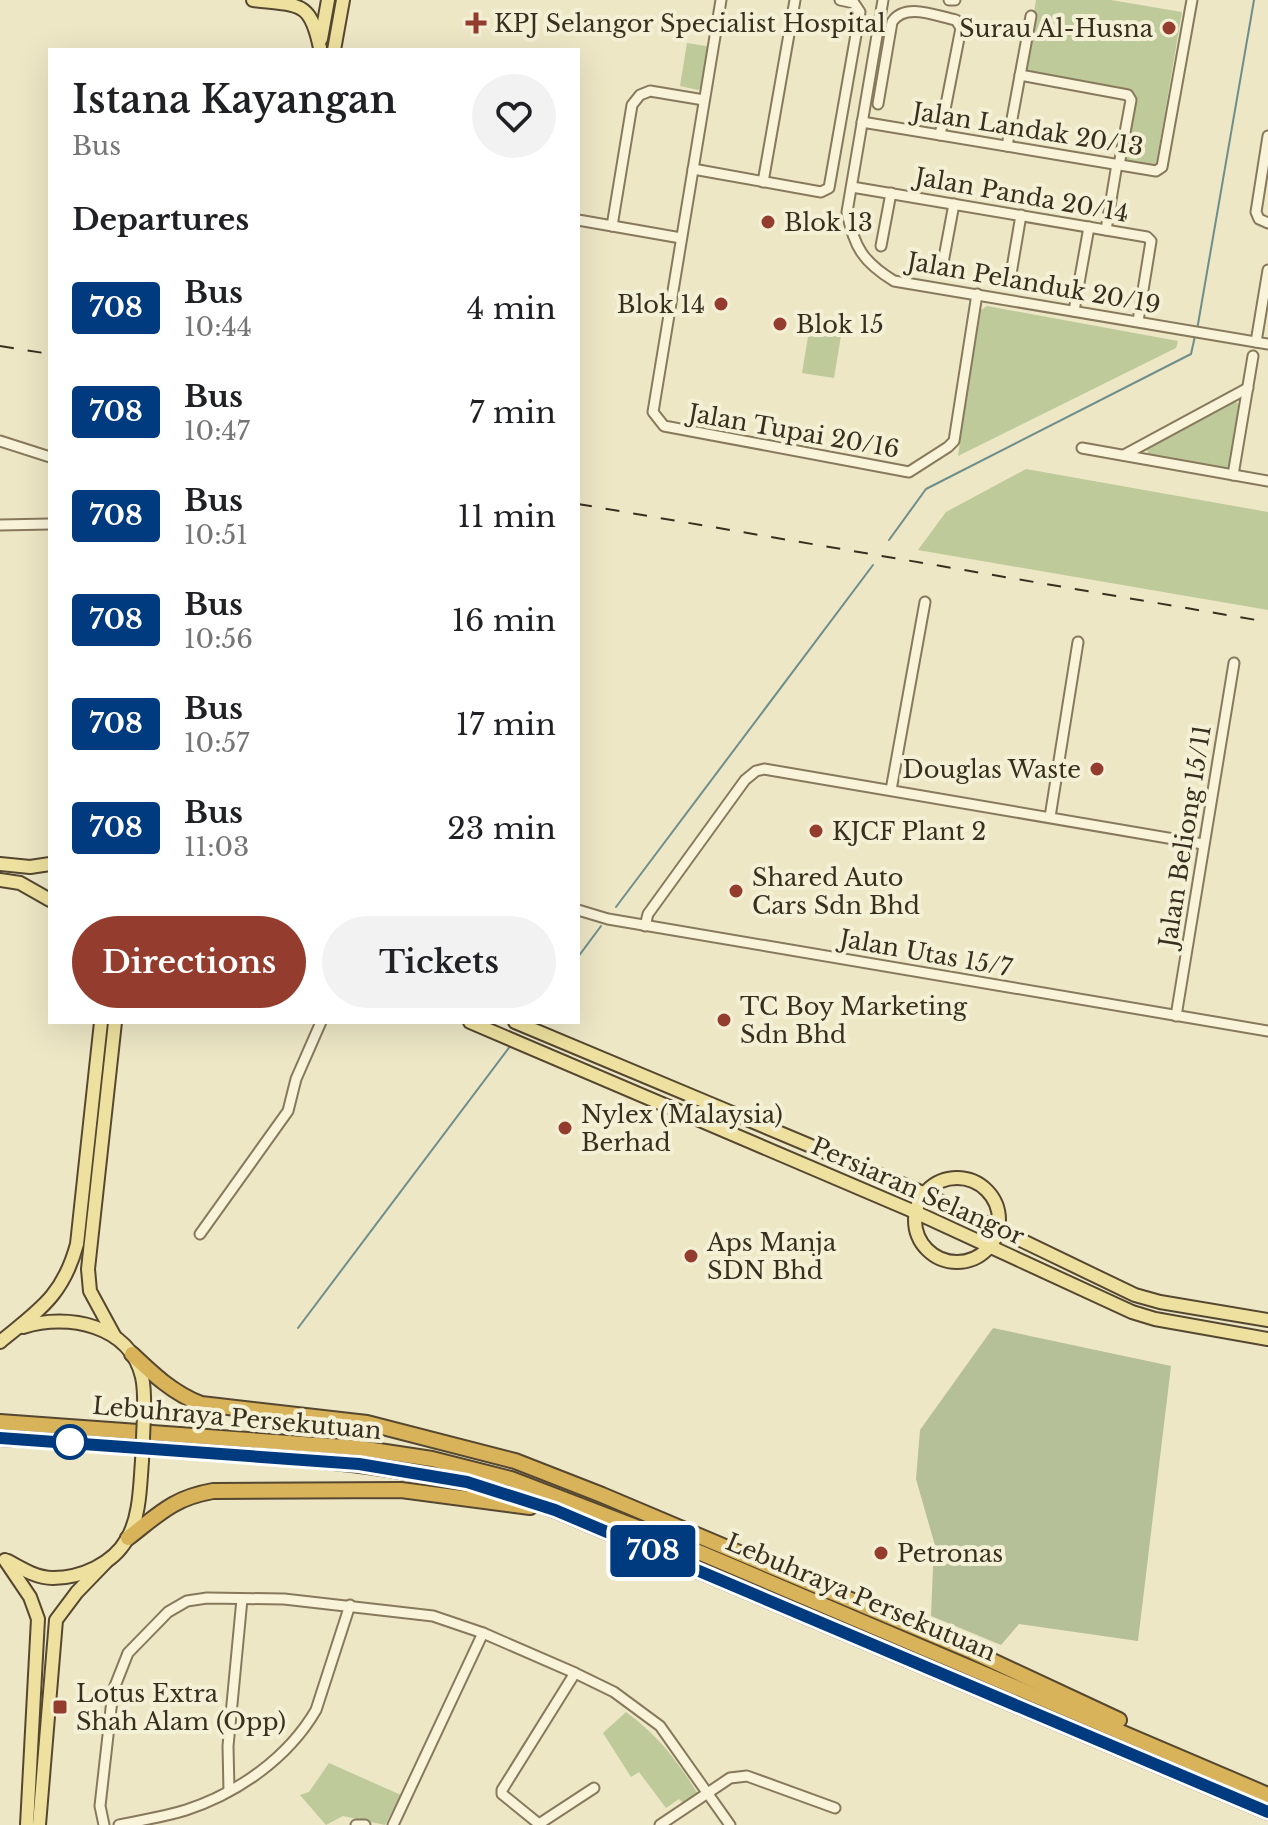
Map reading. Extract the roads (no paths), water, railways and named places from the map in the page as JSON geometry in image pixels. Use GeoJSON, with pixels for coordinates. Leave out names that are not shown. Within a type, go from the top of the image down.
{"type":"FeatureCollection","features":[{"type":"Feature","properties":{"kind":"highway"},"geometry":{"type":"LineString","coordinates":[[132,1354],[161,1382],[201,1404],[367,1423],[501,1457],[580,1485],[1023,1674],[1128,1724],[1137,1737]]}},
{"type":"Feature","properties":{"kind":"highway","name":"Lebuhraya Persekutuan"},"geometry":{"type":"LineString","coordinates":[[0,1422],[359,1448],[432,1459],[511,1479],[618,1518],[1268,1795]]}},
{"type":"Feature","properties":{"kind":"highway","name":"Lebuhraya Persekutuan"},"geometry":{"type":"LineString","coordinates":[[0,1438],[359,1464],[467,1482],[555,1510],[1268,1812]]}},
{"type":"Feature","properties":{"kind":"highway"},"geometry":{"type":"LineString","coordinates":[[511,1479],[537,1477],[580,1485]]}},
{"type":"Feature","properties":{"kind":"highway"},"geometry":{"type":"LineString","coordinates":[[128,1538],[170,1505],[189,1495],[213,1491],[401,1490],[555,1510]]}},
{"type":"Feature","properties":{"kind":"main road"},"geometry":{"type":"LineString","coordinates":[[253,0],[294,5],[310,12],[315,21],[319,48]]}},
{"type":"Feature","properties":{"kind":"main road"},"geometry":{"type":"LineString","coordinates":[[319,48],[328,0]]}},
{"type":"Feature","properties":{"kind":"main road"},"geometry":{"type":"LineString","coordinates":[[334,48],[343,0]]}},
{"type":"Feature","properties":{"kind":"main road"},"geometry":{"type":"LineString","coordinates":[[0,864],[30,867],[48,864]]}},
{"type":"Feature","properties":{"kind":"main road"},"geometry":{"type":"LineString","coordinates":[[0,880],[20,883],[48,899]]}},
{"type":"Feature","properties":{"kind":"main road"},"geometry":{"type":"LineString","coordinates":[[0,1342],[48,1303],[66,1278],[74,1257],[101,1024]]}},
{"type":"Feature","properties":{"kind":"main road"},"geometry":{"type":"LineString","coordinates":[[39,1825],[56,1620],[77,1592],[128,1538],[137,1505],[142,1461],[142,1376],[132,1354],[115,1337],[90,1291],[88,1269],[115,1024]]}},
{"type":"Feature","properties":{"kind":"main road","name":"Persiaran Selangor"},"geometry":{"type":"LineString","coordinates":[[475,1024],[915,1212],[1143,1315],[1268,1339]]}},
{"type":"Feature","properties":{"kind":"main road","name":"Persiaran Selangor"},"geometry":{"type":"LineString","coordinates":[[520,1024],[923,1193],[1147,1299],[1268,1320]]}},
{"type":"Feature","properties":{"kind":"main road"},"geometry":{"type":"LineString","coordinates":[[961,1178],[975,1182],[986,1190],[999,1214],[998,1228],[990,1246],[980,1255],[968,1261],[941,1259],[920,1240],[915,1226],[915,1212],[923,1193],[934,1184],[961,1178]]}},
{"type":"Feature","properties":{"kind":"main road"},"geometry":{"type":"LineString","coordinates":[[16,1329],[39,1322],[66,1320],[86,1323],[115,1337]]}},
{"type":"Feature","properties":{"kind":"main road"},"geometry":{"type":"LineString","coordinates":[[2,1557],[27,1572],[52,1578],[78,1575],[106,1562]]}},
{"type":"Feature","properties":{"kind":"main road"},"geometry":{"type":"LineString","coordinates":[[2,1557],[30,1597],[38,1619],[27,1825]]}},
{"type":"Feature","properties":{"kind":"street","name":"Jalan Tupai 20/16"},"geometry":{"type":"LineString","coordinates":[[721,0],[653,412],[666,428],[909,472],[954,441],[977,294]]}},
{"type":"Feature","properties":{"kind":"street"},"geometry":{"type":"LineString","coordinates":[[693,169],[821,192],[831,183],[860,12],[854,3],[840,0]]}},
{"type":"Feature","properties":{"kind":"street","name":"Jalan Pelanduk 20/19"},"geometry":{"type":"LineString","coordinates":[[883,0],[847,212],[860,253],[873,269],[894,281],[1268,344]]}},
{"type":"Feature","properties":{"kind":"street","name":"Jalan Landak 20/13"},"geometry":{"type":"LineString","coordinates":[[862,122],[1156,171],[1162,167],[1192,0]]}},
{"type":"Feature","properties":{"kind":"street"},"geometry":{"type":"LineString","coordinates":[[763,182],[795,1]]}},
{"type":"Feature","properties":{"kind":"street"},"geometry":{"type":"LineString","coordinates":[[878,104],[892,22],[896,15],[910,11],[956,20],[961,28],[940,135]]}},
{"type":"Feature","properties":{"kind":"street"},"geometry":{"type":"LineString","coordinates":[[1007,146],[1031,16]]}},
{"type":"Feature","properties":{"kind":"street"},"geometry":{"type":"LineString","coordinates":[[1020,75],[1128,95],[1131,100],[1106,230]]}},
{"type":"Feature","properties":{"kind":"street"},"geometry":{"type":"LineString","coordinates":[[612,226],[635,99],[650,91],[704,100]]}},
{"type":"Feature","properties":{"kind":"street"},"geometry":{"type":"LineString","coordinates":[[1268,136],[1256,212],[1259,219],[1268,223]]}},
{"type":"Feature","properties":{"kind":"street","name":"Jalan Panda 20/14"},"geometry":{"type":"LineString","coordinates":[[852,187],[1147,237],[1151,241],[1138,321]]}},
{"type":"Feature","properties":{"kind":"street"},"geometry":{"type":"LineString","coordinates":[[881,246],[891,193]]}},
{"type":"Feature","properties":{"kind":"street"},"geometry":{"type":"LineString","coordinates":[[942,268],[954,204]]}},
{"type":"Feature","properties":{"kind":"street"},"geometry":{"type":"LineString","coordinates":[[1010,280],[1021,215]]}},
{"type":"Feature","properties":{"kind":"street"},"geometry":{"type":"LineString","coordinates":[[580,220],[681,238]]}},
{"type":"Feature","properties":{"kind":"street"},"geometry":{"type":"LineString","coordinates":[[1074,311],[1089,227]]}},
{"type":"Feature","properties":{"kind":"street"},"geometry":{"type":"LineString","coordinates":[[1256,342],[1268,270]]}},
{"type":"Feature","properties":{"kind":"street"},"geometry":{"type":"LineString","coordinates":[[1233,475],[1253,356]]}},
{"type":"Feature","properties":{"kind":"street"},"geometry":{"type":"LineString","coordinates":[[1124,455],[1248,388]]}},
{"type":"Feature","properties":{"kind":"street"},"geometry":{"type":"LineString","coordinates":[[0,441],[48,456]]}},
{"type":"Feature","properties":{"kind":"street"},"geometry":{"type":"LineString","coordinates":[[1082,448],[1268,481]]}},
{"type":"Feature","properties":{"kind":"street"},"geometry":{"type":"LineString","coordinates":[[0,525],[48,524]]}},
{"type":"Feature","properties":{"kind":"street"},"geometry":{"type":"LineString","coordinates":[[891,790],[925,602]]}},
{"type":"Feature","properties":{"kind":"street"},"geometry":{"type":"LineString","coordinates":[[1050,817],[1078,642]]}},
{"type":"Feature","properties":{"kind":"street","name":"Jalan Beliong 15/11"},"geometry":{"type":"LineString","coordinates":[[1176,1016],[1234,663]]}},
{"type":"Feature","properties":{"kind":"street"},"geometry":{"type":"LineString","coordinates":[[645,926],[648,914],[745,780],[764,769],[1203,844]]}},
{"type":"Feature","properties":{"kind":"street","name":"Jalan Utas 15/7"},"geometry":{"type":"LineString","coordinates":[[580,911],[645,926],[1268,1031]]}},
{"type":"Feature","properties":{"kind":"street"},"geometry":{"type":"LineString","coordinates":[[200,1234],[284,1118],[296,1079],[320,1024]]}},
{"type":"Feature","properties":{"kind":"street"},"geometry":{"type":"LineString","coordinates":[[104,1825],[100,1806],[113,1691],[128,1653],[168,1612],[187,1601],[207,1598],[284,1599],[350,1605],[433,1616],[483,1633],[614,1692],[650,1716],[670,1736],[730,1825]]}},
{"type":"Feature","properties":{"kind":"street"},"geometry":{"type":"LineString","coordinates":[[229,1791],[228,1746],[242,1599]]}},
{"type":"Feature","properties":{"kind":"street"},"geometry":{"type":"LineString","coordinates":[[119,1825],[186,1810],[229,1791],[265,1768],[307,1725],[318,1705],[350,1605]]}},
{"type":"Feature","properties":{"kind":"street"},"geometry":{"type":"LineString","coordinates":[[393,1825],[483,1633]]}},
{"type":"Feature","properties":{"kind":"street"},"geometry":{"type":"LineString","coordinates":[[575,1673],[502,1794],[539,1824],[594,1788]]}},
{"type":"Feature","properties":{"kind":"street"},"geometry":{"type":"LineString","coordinates":[[660,1825],[671,1822],[730,1778],[747,1776],[835,1808]]}},
{"type":"Feature","properties":{"kind":"street"},"geometry":{"type":"LineString","coordinates":[[356,1825],[365,1825]]}},
{"type":"Feature","properties":{"kind":"waterway"},"geometry":{"type":"LineString","coordinates":[[1197,330],[1254,0]]}},
{"type":"Feature","properties":{"kind":"waterway"},"geometry":{"type":"LineString","coordinates":[[889,540],[926,489],[1191,354],[1195,336]]}},
{"type":"Feature","properties":{"kind":"waterway"},"geometry":{"type":"LineString","coordinates":[[616,907],[873,565]]}},
{"type":"Feature","properties":{"kind":"waterway"},"geometry":{"type":"LineString","coordinates":[[580,954],[601,926]]}},
{"type":"Feature","properties":{"kind":"waterway"},"geometry":{"type":"LineString","coordinates":[[298,1328],[511,1045]]}},
{"type":"Feature","properties":{"kind":"railway"},"geometry":{"type":"LineString","coordinates":[[0,346],[48,354]]}},
{"type":"Feature","properties":{"kind":"railway"},"geometry":{"type":"LineString","coordinates":[[580,504],[1268,622]]}},
{"type":"Feature","properties":{"kind":"place","name":"KPJ Selangor Specialist Hospital"},"geometry":{"type":"Point","coordinates":[476,23]}},
{"type":"Feature","properties":{"kind":"place","name":"Surau Al-Husna"},"geometry":{"type":"Point","coordinates":[1169,28]}},
{"type":"Feature","properties":{"kind":"place","name":"Blok 13"},"geometry":{"type":"Point","coordinates":[768,222]}},
{"type":"Feature","properties":{"kind":"place","name":"Blok 14"},"geometry":{"type":"Point","coordinates":[721,304]}},
{"type":"Feature","properties":{"kind":"place","name":"Blok 15"},"geometry":{"type":"Point","coordinates":[780,324]}},
{"type":"Feature","properties":{"kind":"place","name":"Douglas Waste"},"geometry":{"type":"Point","coordinates":[1097,769]}},
{"type":"Feature","properties":{"kind":"place","name":"KJCF Plant 2"},"geometry":{"type":"Point","coordinates":[816,831]}},
{"type":"Feature","properties":{"kind":"place","name":"Shared Auto Cars Sdn Bhd"},"geometry":{"type":"Point","coordinates":[736,891]}},
{"type":"Feature","properties":{"kind":"place","name":"TC Boy Marketing Sdn Bhd"},"geometry":{"type":"Point","coordinates":[724,1020]}},
{"type":"Feature","properties":{"kind":"place","name":"Nylex (Malaysia) Berhad"},"geometry":{"type":"Point","coordinates":[565,1128]}},
{"type":"Feature","properties":{"kind":"place","name":"Aps Manja SDN Bhd"},"geometry":{"type":"Point","coordinates":[691,1256]}},
{"type":"Feature","properties":{"kind":"place","name":"Petronas"},"geometry":{"type":"Point","coordinates":[881,1553]}},
{"type":"Feature","properties":{"kind":"place","name":"Lotus Extra Shah Alam (Opp)"},"geometry":{"type":"Point","coordinates":[60,1707]}}]}
